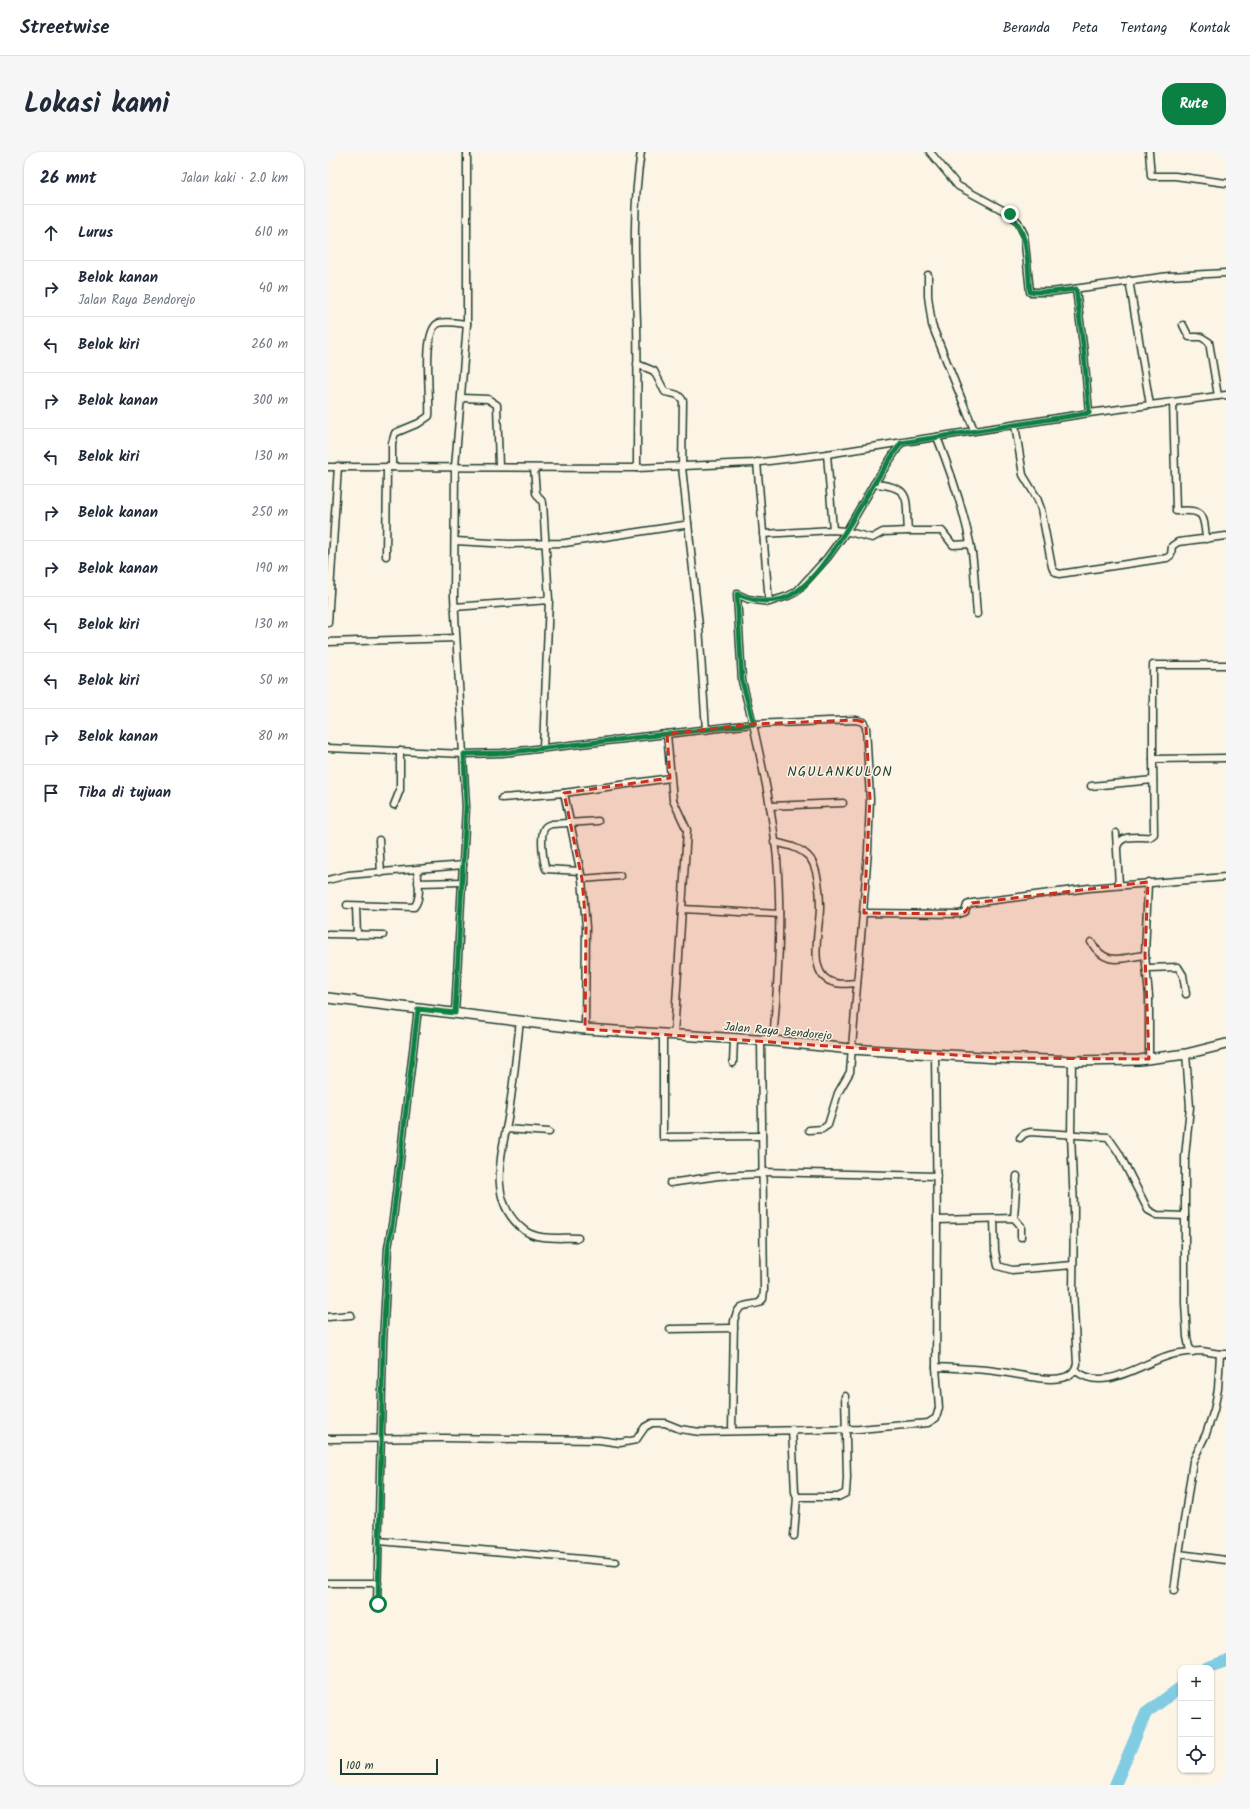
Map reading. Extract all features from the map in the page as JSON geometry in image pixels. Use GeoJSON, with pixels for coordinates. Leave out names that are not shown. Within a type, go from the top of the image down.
{"type":"FeatureCollection","features":[{"type":"Feature","properties":{"kind":"main road","name":"Jalan Raya Bendorejo"},"geometry":{"type":"LineString","coordinates":[[328,998],[585,1029],[773,1041],[852,1049],[935,1054],[1072,1061],[1131,1061],[1186,1054],[1226,1044]]}},
{"type":"Feature","properties":{"kind":"street"},"geometry":{"type":"LineString","coordinates":[[455,1013],[466,807],[454,607],[455,467],[462,398],[467,324],[467,152]]}},
{"type":"Feature","properties":{"kind":"street"},"geometry":{"type":"LineString","coordinates":[[638,468],[634,263],[637,176],[641,152]]}},
{"type":"Feature","properties":{"kind":"street"},"geometry":{"type":"LineString","coordinates":[[930,152],[958,186],[1010,214],[1018,222],[1024,234],[1030,292],[1051,292],[1129,280],[1169,276],[1226,273]]}},
{"type":"Feature","properties":{"kind":"street"},"geometry":{"type":"LineString","coordinates":[[1149,152],[1151,176],[1174,176],[1226,183]]}},
{"type":"Feature","properties":{"kind":"street"},"geometry":{"type":"LineString","coordinates":[[928,275],[928,296],[932,325],[974,430]]}},
{"type":"Feature","properties":{"kind":"street"},"geometry":{"type":"LineString","coordinates":[[1129,280],[1150,405]]}},
{"type":"Feature","properties":{"kind":"street"},"geometry":{"type":"LineString","coordinates":[[1076,289],[1084,353],[1089,413]]}},
{"type":"Feature","properties":{"kind":"street"},"geometry":{"type":"LineString","coordinates":[[386,556],[390,467],[392,443],[395,433],[419,423],[429,416],[429,345],[433,328],[439,323],[467,324]]}},
{"type":"Feature","properties":{"kind":"street"},"geometry":{"type":"LineString","coordinates":[[1183,326],[1189,337],[1201,337],[1209,342],[1218,396]]}},
{"type":"Feature","properties":{"kind":"street"},"geometry":{"type":"LineString","coordinates":[[637,364],[654,371],[665,392],[676,394],[683,401],[682,467],[698,626],[706,730]]}},
{"type":"Feature","properties":{"kind":"street"},"geometry":{"type":"LineString","coordinates":[[328,467],[638,468],[682,467],[757,462],[827,454],[974,430],[1226,395]]}},
{"type":"Feature","properties":{"kind":"street"},"geometry":{"type":"LineString","coordinates":[[462,398],[488,399],[497,406],[499,467]]}},
{"type":"Feature","properties":{"kind":"street"},"geometry":{"type":"LineString","coordinates":[[1173,402],[1176,510],[1198,511],[1202,514],[1206,539]]}},
{"type":"Feature","properties":{"kind":"street"},"geometry":{"type":"LineString","coordinates":[[1015,425],[1023,475],[1037,498],[1046,531],[1052,567],[1058,574],[1168,558],[1171,555],[1172,546],[1178,542],[1226,536]]}},
{"type":"Feature","properties":{"kind":"street"},"geometry":{"type":"LineString","coordinates":[[937,437],[959,497],[970,544],[977,614]]}},
{"type":"Feature","properties":{"kind":"street"},"geometry":{"type":"LineString","coordinates":[[773,1041],[779,914],[774,842],[770,806],[754,724],[742,681],[737,594],[748,599],[769,602],[796,592],[827,558],[901,443]]}},
{"type":"Feature","properties":{"kind":"street"},"geometry":{"type":"LineString","coordinates":[[827,454],[833,530]]}},
{"type":"Feature","properties":{"kind":"street"},"geometry":{"type":"LineString","coordinates":[[757,462],[769,602]]}},
{"type":"Feature","properties":{"kind":"street"},"geometry":{"type":"LineString","coordinates":[[328,623],[338,466]]}},
{"type":"Feature","properties":{"kind":"street"},"geometry":{"type":"LineString","coordinates":[[534,468],[536,493],[543,503],[549,600],[544,748]]}},
{"type":"Feature","properties":{"kind":"street"},"geometry":{"type":"LineString","coordinates":[[874,484],[894,486],[900,489],[908,507],[908,531]]}},
{"type":"Feature","properties":{"kind":"street"},"geometry":{"type":"LineString","coordinates":[[455,541],[546,544],[579,542],[684,525],[688,523]]}},
{"type":"Feature","properties":{"kind":"street"},"geometry":{"type":"LineString","coordinates":[[763,534],[833,530],[845,531],[872,538],[883,532],[942,531],[953,545],[970,544]]}},
{"type":"Feature","properties":{"kind":"street"},"geometry":{"type":"LineString","coordinates":[[454,607],[549,600]]}},
{"type":"Feature","properties":{"kind":"street"},"geometry":{"type":"LineString","coordinates":[[328,642],[456,638]]}},
{"type":"Feature","properties":{"kind":"street"},"geometry":{"type":"LineString","coordinates":[[1117,847],[1119,841],[1125,838],[1150,837],[1154,834],[1153,665],[1226,664]]}},
{"type":"Feature","properties":{"kind":"street"},"geometry":{"type":"LineString","coordinates":[[328,748],[464,754],[502,753],[754,724],[856,720],[863,722],[866,727],[868,743],[870,799],[864,913],[850,1072],[838,1093],[828,1125],[822,1129],[809,1130]]}},
{"type":"Feature","properties":{"kind":"street"},"geometry":{"type":"LineString","coordinates":[[667,734],[670,778],[676,807],[687,830],[674,1035]]}},
{"type":"Feature","properties":{"kind":"street"},"geometry":{"type":"LineString","coordinates":[[394,805],[400,790],[400,751]]}},
{"type":"Feature","properties":{"kind":"street"},"geometry":{"type":"LineString","coordinates":[[1153,759],[1226,758]]}},
{"type":"Feature","properties":{"kind":"street"},"geometry":{"type":"LineString","coordinates":[[502,798],[564,793],[670,778]]}},
{"type":"Feature","properties":{"kind":"street"},"geometry":{"type":"LineString","coordinates":[[1092,786],[1153,780]]}},
{"type":"Feature","properties":{"kind":"street"},"geometry":{"type":"LineString","coordinates":[[564,793],[582,879],[586,927],[585,1029]]}},
{"type":"Feature","properties":{"kind":"street"},"geometry":{"type":"LineString","coordinates":[[770,806],[843,802]]}},
{"type":"Feature","properties":{"kind":"street"},"geometry":{"type":"LineString","coordinates":[[580,871],[548,870],[545,867],[543,830],[546,826],[552,824],[598,821]]}},
{"type":"Feature","properties":{"kind":"street"},"geometry":{"type":"LineString","coordinates":[[1116,833],[1119,885]]}},
{"type":"Feature","properties":{"kind":"street"},"geometry":{"type":"LineString","coordinates":[[379,840],[381,873]]}},
{"type":"Feature","properties":{"kind":"street"},"geometry":{"type":"LineString","coordinates":[[774,842],[795,847],[810,857],[818,879],[820,906],[816,946],[818,962],[824,976],[835,983],[857,983]]}},
{"type":"Feature","properties":{"kind":"street"},"geometry":{"type":"LineString","coordinates":[[328,880],[348,875],[417,870],[463,864]]}},
{"type":"Feature","properties":{"kind":"street"},"geometry":{"type":"LineString","coordinates":[[347,905],[414,907],[417,904],[417,870]]}},
{"type":"Feature","properties":{"kind":"street"},"geometry":{"type":"LineString","coordinates":[[582,879],[620,876]]}},
{"type":"Feature","properties":{"kind":"street"},"geometry":{"type":"LineString","coordinates":[[864,913],[959,914],[965,912],[967,905],[972,903],[1148,882],[1226,877]]}},
{"type":"Feature","properties":{"kind":"street"},"geometry":{"type":"LineString","coordinates":[[418,883],[462,882]]}},
{"type":"Feature","properties":{"kind":"street"},"geometry":{"type":"LineString","coordinates":[[1148,882],[1146,955],[1148,968],[1149,1059]]}},
{"type":"Feature","properties":{"kind":"street"},"geometry":{"type":"LineString","coordinates":[[356,906],[357,935]]}},
{"type":"Feature","properties":{"kind":"street"},"geometry":{"type":"LineString","coordinates":[[682,909],[779,914]]}},
{"type":"Feature","properties":{"kind":"street"},"geometry":{"type":"LineString","coordinates":[[328,934],[383,935]]}},
{"type":"Feature","properties":{"kind":"street"},"geometry":{"type":"LineString","coordinates":[[1091,942],[1100,955],[1107,958],[1146,955]]}},
{"type":"Feature","properties":{"kind":"street"},"geometry":{"type":"LineString","coordinates":[[1148,968],[1178,967],[1183,975],[1186,994]]}},
{"type":"Feature","properties":{"kind":"street"},"geometry":{"type":"LineString","coordinates":[[378,1604],[380,1440],[388,1248],[393,1219],[418,1009]]}},
{"type":"Feature","properties":{"kind":"street"},"geometry":{"type":"LineString","coordinates":[[520,1020],[510,1107],[499,1163],[498,1176],[506,1207],[525,1231],[533,1234],[578,1238]]}},
{"type":"Feature","properties":{"kind":"street"},"geometry":{"type":"LineString","coordinates":[[663,1035],[663,1136],[762,1136]]}},
{"type":"Feature","properties":{"kind":"street"},"geometry":{"type":"LineString","coordinates":[[733,1063],[734,1039]]}},
{"type":"Feature","properties":{"kind":"street"},"geometry":{"type":"LineString","coordinates":[[732,1430],[734,1328],[738,1309],[744,1305],[759,1303],[763,1299],[764,1290],[761,1041]]}},
{"type":"Feature","properties":{"kind":"street"},"geometry":{"type":"LineString","coordinates":[[328,1439],[380,1440],[443,1438],[539,1441],[599,1440],[620,1443],[636,1440],[645,1426],[656,1422],[680,1429],[700,1432],[732,1430],[846,1429],[915,1425],[928,1423],[936,1418],[940,1408],[936,1367],[937,1176],[935,1054]]}},
{"type":"Feature","properties":{"kind":"street"},"geometry":{"type":"LineString","coordinates":[[1186,1054],[1190,1107],[1185,1157],[1185,1303],[1189,1347],[1193,1352]]}},
{"type":"Feature","properties":{"kind":"street"},"geometry":{"type":"LineString","coordinates":[[936,1367],[992,1371],[1052,1379],[1071,1375],[1075,1370],[1077,1364],[1073,1291],[1074,1209],[1071,1134],[1072,1061]]}},
{"type":"Feature","properties":{"kind":"street"},"geometry":{"type":"LineString","coordinates":[[506,1129],[548,1132]]}},
{"type":"Feature","properties":{"kind":"street"},"geometry":{"type":"LineString","coordinates":[[1020,1138],[1024,1134],[1030,1132],[1108,1137],[1119,1153],[1148,1210],[1157,1215],[1185,1216]]}},
{"type":"Feature","properties":{"kind":"street"},"geometry":{"type":"LineString","coordinates":[[670,1183],[718,1176],[762,1173],[937,1176]]}},
{"type":"Feature","properties":{"kind":"street"},"geometry":{"type":"LineString","coordinates":[[1017,1176],[1014,1218],[1021,1226],[1021,1236]]}},
{"type":"Feature","properties":{"kind":"street"},"geometry":{"type":"LineString","coordinates":[[937,1220],[1014,1218]]}},
{"type":"Feature","properties":{"kind":"street"},"geometry":{"type":"LineString","coordinates":[[994,1219],[995,1251],[998,1266],[1012,1270],[1073,1265]]}},
{"type":"Feature","properties":{"kind":"street"},"geometry":{"type":"LineString","coordinates":[[328,1317],[351,1315]]}},
{"type":"Feature","properties":{"kind":"street"},"geometry":{"type":"LineString","coordinates":[[670,1329],[734,1328]]}},
{"type":"Feature","properties":{"kind":"street"},"geometry":{"type":"LineString","coordinates":[[1075,1370],[1088,1379],[1110,1378],[1163,1357],[1193,1352],[1223,1354],[1214,1410],[1206,1434],[1193,1461],[1174,1592]]}},
{"type":"Feature","properties":{"kind":"street"},"geometry":{"type":"LineString","coordinates":[[797,1497],[838,1497],[846,1493],[845,1396]]}},
{"type":"Feature","properties":{"kind":"street"},"geometry":{"type":"LineString","coordinates":[[792,1429],[795,1492],[797,1497],[794,1536]]}},
{"type":"Feature","properties":{"kind":"street"},"geometry":{"type":"LineString","coordinates":[[379,1541],[616,1562]]}},
{"type":"Feature","properties":{"kind":"street"},"geometry":{"type":"LineString","coordinates":[[1179,1554],[1226,1560]]}},
{"type":"Feature","properties":{"kind":"street"},"geometry":{"type":"LineString","coordinates":[[328,1583],[378,1583]]}},
{"type":"Feature","properties":{"kind":"highlighted area"},"geometry":{"type":"Polygon","coordinates":[[[856,720],[863,722],[866,727],[870,799],[864,913],[959,914],[965,912],[972,903],[1148,882],[1145,955],[1149,1059],[998,1058],[585,1029],[586,927],[582,879],[564,793],[670,778],[667,734],[753,724],[856,720]]]}},
{"type":"Feature","properties":{"kind":"waterway"},"geometry":{"type":"LineString","coordinates":[[1214,1665],[1226,1661]]}},
{"type":"Feature","properties":{"kind":"waterway"},"geometry":{"type":"LineString","coordinates":[[1115,1785],[1146,1713],[1178,1689]]}},
{"type":"Feature","properties":{"kind":"district","name":"NGULANKULON"},"geometry":{"type":"Point","coordinates":[840,771]}},
{"type":"Feature","properties":{"kind":"route"},"geometry":{"type":"LineString","coordinates":[[378,1604],[380,1440],[388,1248],[393,1219],[418,1009],[455,1013],[466,807],[464,754],[502,753],[754,724],[742,681],[737,594],[748,599],[769,602],[777,601],[796,592],[807,582],[846,532],[874,484],[901,443],[974,430],[1089,413],[1084,353],[1076,289],[1051,292],[1030,292],[1024,234],[1018,222],[1010,214]]}}]}
